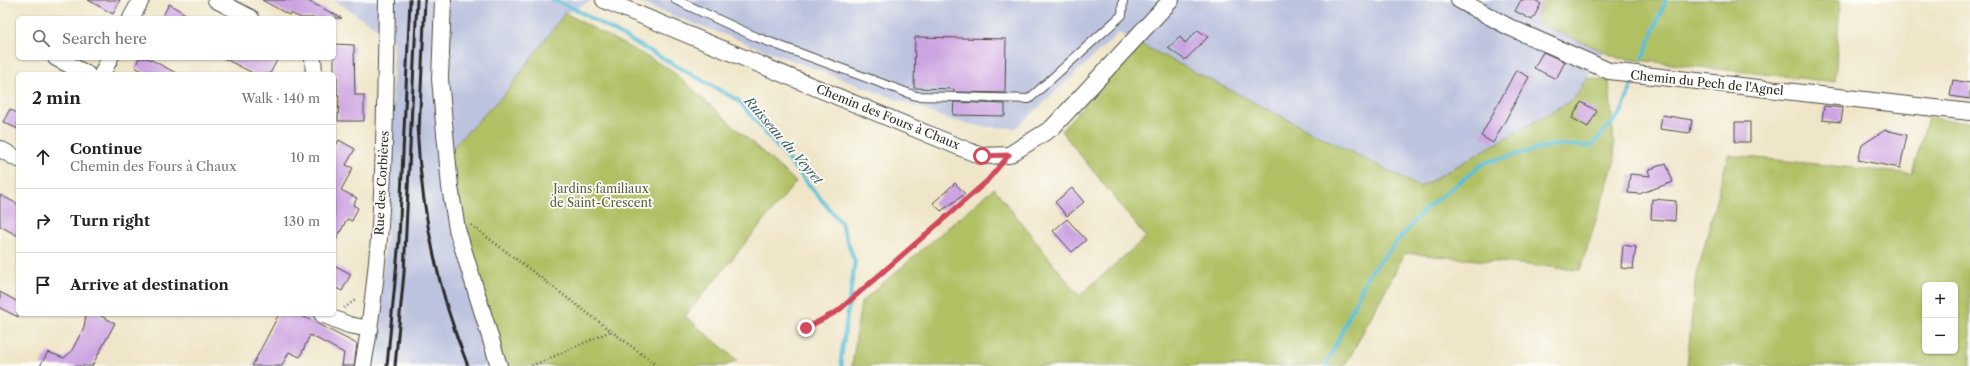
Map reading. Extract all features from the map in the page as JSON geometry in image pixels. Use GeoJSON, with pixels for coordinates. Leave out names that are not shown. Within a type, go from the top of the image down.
{"type":"FeatureCollection","features":[{"type":"Feature","properties":{"kind":"street"},"geometry":{"type":"LineString","coordinates":[[133,16],[141,0]]}},
{"type":"Feature","properties":{"kind":"street"},"geometry":{"type":"LineString","coordinates":[[216,0],[247,16]]}},
{"type":"Feature","properties":{"kind":"street","name":"Rue des Corbières"},"geometry":{"type":"LineString","coordinates":[[364,366],[370,329],[383,191],[387,0]]}},
{"type":"Feature","properties":{"kind":"street"},"geometry":{"type":"LineString","coordinates":[[443,0],[440,79],[450,187],[457,229],[499,366]]}},
{"type":"Feature","properties":{"kind":"street","name":"Chemin des Fours à Chaux"},"geometry":{"type":"LineString","coordinates":[[604,0],[982,156],[1009,155]]}},
{"type":"Feature","properties":{"kind":"street"},"geometry":{"type":"LineString","coordinates":[[1009,155],[1052,128],[1171,0]]}},
{"type":"Feature","properties":{"kind":"street","name":"Chemin du Pech de l'Agnel"},"geometry":{"type":"LineString","coordinates":[[1459,0],[1509,27],[1609,71],[1970,112]]}},
{"type":"Feature","properties":{"kind":"street"},"geometry":{"type":"LineString","coordinates":[[60,60],[83,72]]}},
{"type":"Feature","properties":{"kind":"street"},"geometry":{"type":"LineString","coordinates":[[103,72],[109,60]]}},
{"type":"Feature","properties":{"kind":"street"},"geometry":{"type":"LineString","coordinates":[[313,60],[314,72]]}},
{"type":"Feature","properties":{"kind":"street"},"geometry":{"type":"LineString","coordinates":[[0,149],[16,158]]}},
{"type":"Feature","properties":{"kind":"street"},"geometry":{"type":"LineString","coordinates":[[327,316],[349,325],[370,329]]}},
{"type":"Feature","properties":{"kind":"lane"},"geometry":{"type":"LineString","coordinates":[[676,0],[756,37],[916,96],[1029,99],[1122,15],[1123,0]]}},
{"type":"Feature","properties":{"kind":"path"},"geometry":{"type":"LineString","coordinates":[[806,328],[838,311],[986,182],[1009,155]]}},
{"type":"Feature","properties":{"kind":"path"},"geometry":{"type":"LineString","coordinates":[[454,212],[656,365]]}},
{"type":"Feature","properties":{"kind":"path"},"geometry":{"type":"LineString","coordinates":[[341,308],[348,306],[363,294],[374,292]]}},
{"type":"Feature","properties":{"kind":"path"},"geometry":{"type":"LineString","coordinates":[[532,366],[610,331]]}},
{"type":"Feature","properties":{"kind":"shaded area"},"geometry":{"type":"Polygon","coordinates":[[[334,0],[593,0],[565,14],[507,91],[449,151],[504,366],[372,366],[377,337],[390,191],[394,40],[334,0]]]}},
{"type":"Feature","properties":{"kind":"shaded area"},"geometry":{"type":"Polygon","coordinates":[[[632,0],[1541,0],[1536,22],[1604,50],[1574,99],[1518,133],[1420,187],[1119,33],[1016,128],[984,127],[951,120],[632,0]]]}},
{"type":"Feature","properties":{"kind":"green space"},"geometry":{"type":"Polygon","coordinates":[[[1542,0],[1840,0],[1835,82],[1618,58],[1536,22],[1542,0]]]}},
{"type":"Feature","properties":{"kind":"green space","name":"Jardins familiaux de Saint-Crescent"},"geometry":{"type":"Polygon","coordinates":[[[565,13],[670,69],[796,182],[685,316],[737,360],[725,366],[504,366],[462,218],[449,151],[507,91],[565,13]]]}},
{"type":"Feature","properties":{"kind":"green space"},"geometry":{"type":"Polygon","coordinates":[[[1138,43],[1420,187],[1574,99],[1587,78],[1609,81],[1615,160],[1580,270],[1405,253],[1345,366],[852,366],[861,302],[994,188],[1079,296],[1146,237],[1061,131],[1138,43]]]}},
{"type":"Feature","properties":{"kind":"green space"},"geometry":{"type":"Polygon","coordinates":[[[1928,118],[1970,122],[1970,366],[1687,366],[1695,282],[1728,155],[1912,174],[1928,118]]]}},
{"type":"Feature","properties":{"kind":"building"},"geometry":{"type":"Polygon","coordinates":[[[88,0],[120,0],[113,14],[88,0]]]}},
{"type":"Feature","properties":{"kind":"building"},"geometry":{"type":"Polygon","coordinates":[[[262,0],[306,0],[342,18],[336,18],[336,16],[297,16],[290,13],[289,15],[262,0]]]}},
{"type":"Feature","properties":{"kind":"building"},"geometry":{"type":"Polygon","coordinates":[[[1521,0],[1535,0],[1541,4],[1532,20],[1515,11],[1521,0]]]}},
{"type":"Feature","properties":{"kind":"building"},"geometry":{"type":"Polygon","coordinates":[[[169,4],[189,16],[163,16],[169,4]]]}},
{"type":"Feature","properties":{"kind":"building"},"geometry":{"type":"Polygon","coordinates":[[[1198,30],[1208,37],[1185,60],[1168,48],[1180,37],[1185,43],[1198,30]]]}},
{"type":"Feature","properties":{"kind":"building"},"geometry":{"type":"Polygon","coordinates":[[[915,37],[1006,39],[1005,93],[954,92],[954,89],[914,88],[915,37]]]}},
{"type":"Feature","properties":{"kind":"building"},"geometry":{"type":"Polygon","coordinates":[[[336,44],[354,45],[355,95],[364,95],[364,121],[338,121],[339,95],[337,95],[337,76],[336,72],[334,72],[336,44]]]}},
{"type":"Feature","properties":{"kind":"building"},"geometry":{"type":"Polygon","coordinates":[[[1543,52],[1565,62],[1556,79],[1534,68],[1543,52]]]}},
{"type":"Feature","properties":{"kind":"building"},"geometry":{"type":"Polygon","coordinates":[[[138,60],[152,60],[174,72],[144,72],[135,67],[138,60]]]}},
{"type":"Feature","properties":{"kind":"building"},"geometry":{"type":"Polygon","coordinates":[[[227,60],[277,60],[271,72],[251,72],[227,60]]]}},
{"type":"Feature","properties":{"kind":"building"},"geometry":{"type":"Polygon","coordinates":[[[1516,70],[1529,77],[1493,143],[1481,136],[1516,70]]]}},
{"type":"Feature","properties":{"kind":"building"},"geometry":{"type":"Polygon","coordinates":[[[1953,80],[1970,83],[1970,99],[1950,96],[1953,80]]]}},
{"type":"Feature","properties":{"kind":"building"},"geometry":{"type":"Polygon","coordinates":[[[954,102],[1005,104],[1005,116],[953,115],[954,102]]]}},
{"type":"Feature","properties":{"kind":"building"},"geometry":{"type":"Polygon","coordinates":[[[1581,102],[1597,111],[1588,127],[1572,118],[1581,102]]]}},
{"type":"Feature","properties":{"kind":"building"},"geometry":{"type":"Polygon","coordinates":[[[1824,106],[1843,108],[1841,122],[1822,120],[1824,106]]]}},
{"type":"Feature","properties":{"kind":"building"},"geometry":{"type":"Polygon","coordinates":[[[10,109],[16,113],[16,128],[3,122],[10,109]]]}},
{"type":"Feature","properties":{"kind":"building"},"geometry":{"type":"Polygon","coordinates":[[[1662,115],[1692,120],[1690,133],[1660,129],[1662,115]]]}},
{"type":"Feature","properties":{"kind":"building"},"geometry":{"type":"Polygon","coordinates":[[[1735,122],[1750,122],[1750,142],[1735,142],[1735,122]]]}},
{"type":"Feature","properties":{"kind":"building"},"geometry":{"type":"Polygon","coordinates":[[[1885,130],[1907,135],[1900,168],[1858,160],[1862,145],[1885,130]]]}},
{"type":"Feature","properties":{"kind":"building"},"geometry":{"type":"Polygon","coordinates":[[[339,140],[355,149],[346,165],[353,168],[341,190],[357,198],[353,205],[358,208],[352,221],[347,219],[336,240],[336,145],[339,140]]]}},
{"type":"Feature","properties":{"kind":"building"},"geometry":{"type":"Polygon","coordinates":[[[1666,163],[1673,182],[1639,194],[1628,193],[1630,174],[1650,176],[1648,170],[1666,163]]]}},
{"type":"Feature","properties":{"kind":"building"},"geometry":{"type":"Polygon","coordinates":[[[955,183],[965,194],[941,211],[933,203],[955,183]]]}},
{"type":"Feature","properties":{"kind":"building"},"geometry":{"type":"Polygon","coordinates":[[[1072,188],[1084,202],[1067,216],[1055,202],[1072,188]]]}},
{"type":"Feature","properties":{"kind":"building"},"geometry":{"type":"Polygon","coordinates":[[[0,195],[16,203],[16,235],[0,226],[0,195]]]}},
{"type":"Feature","properties":{"kind":"building"},"geometry":{"type":"Polygon","coordinates":[[[1652,199],[1676,201],[1675,221],[1651,219],[1652,199]]]}},
{"type":"Feature","properties":{"kind":"building"},"geometry":{"type":"Polygon","coordinates":[[[1067,219],[1086,240],[1072,252],[1053,231],[1067,219]]]}},
{"type":"Feature","properties":{"kind":"building"},"geometry":{"type":"Polygon","coordinates":[[[1623,245],[1636,247],[1633,269],[1621,268],[1623,245]]]}},
{"type":"Feature","properties":{"kind":"building"},"geometry":{"type":"Polygon","coordinates":[[[336,266],[351,274],[342,291],[336,288],[336,266]]]}},
{"type":"Feature","properties":{"kind":"building"},"geometry":{"type":"Polygon","coordinates":[[[0,292],[16,301],[16,316],[0,308],[0,292]]]}},
{"type":"Feature","properties":{"kind":"building"},"geometry":{"type":"Polygon","coordinates":[[[86,316],[101,316],[115,323],[92,366],[40,366],[48,352],[64,358],[71,352],[84,327],[86,316]]]}},
{"type":"Feature","properties":{"kind":"building"},"geometry":{"type":"Polygon","coordinates":[[[278,316],[302,316],[357,344],[354,366],[342,366],[344,353],[310,335],[300,357],[289,352],[282,366],[252,366],[278,316]]]}},
{"type":"Feature","properties":{"kind":"waterway","name":"Ruisseau du Veyret"},"geometry":{"type":"LineString","coordinates":[[553,0],[573,8],[739,101],[841,223],[855,262],[841,358],[842,366]]}},
{"type":"Feature","properties":{"kind":"waterway"},"geometry":{"type":"LineString","coordinates":[[1643,57],[1666,0]]}},
{"type":"Feature","properties":{"kind":"waterway"},"geometry":{"type":"LineString","coordinates":[[1326,366],[1368,275],[1426,208],[1484,163],[1553,145],[1591,146],[1621,113],[1632,85]]}},
{"type":"Feature","properties":{"kind":"railway"},"geometry":{"type":"LineString","coordinates":[[387,366],[399,240],[410,0]]}},
{"type":"Feature","properties":{"kind":"railway"},"geometry":{"type":"LineString","coordinates":[[395,366],[404,273],[417,0]]}},
{"type":"Feature","properties":{"kind":"railway"},"geometry":{"type":"LineString","coordinates":[[419,133],[425,0]]}},
{"type":"Feature","properties":{"kind":"railway"},"geometry":{"type":"LineString","coordinates":[[417,126],[422,187],[432,248],[448,308],[468,366]]}},
{"type":"Feature","properties":{"kind":"route"},"geometry":{"type":"LineString","coordinates":[[806,328],[838,311],[986,182],[1009,155],[982,156]]}}]}
